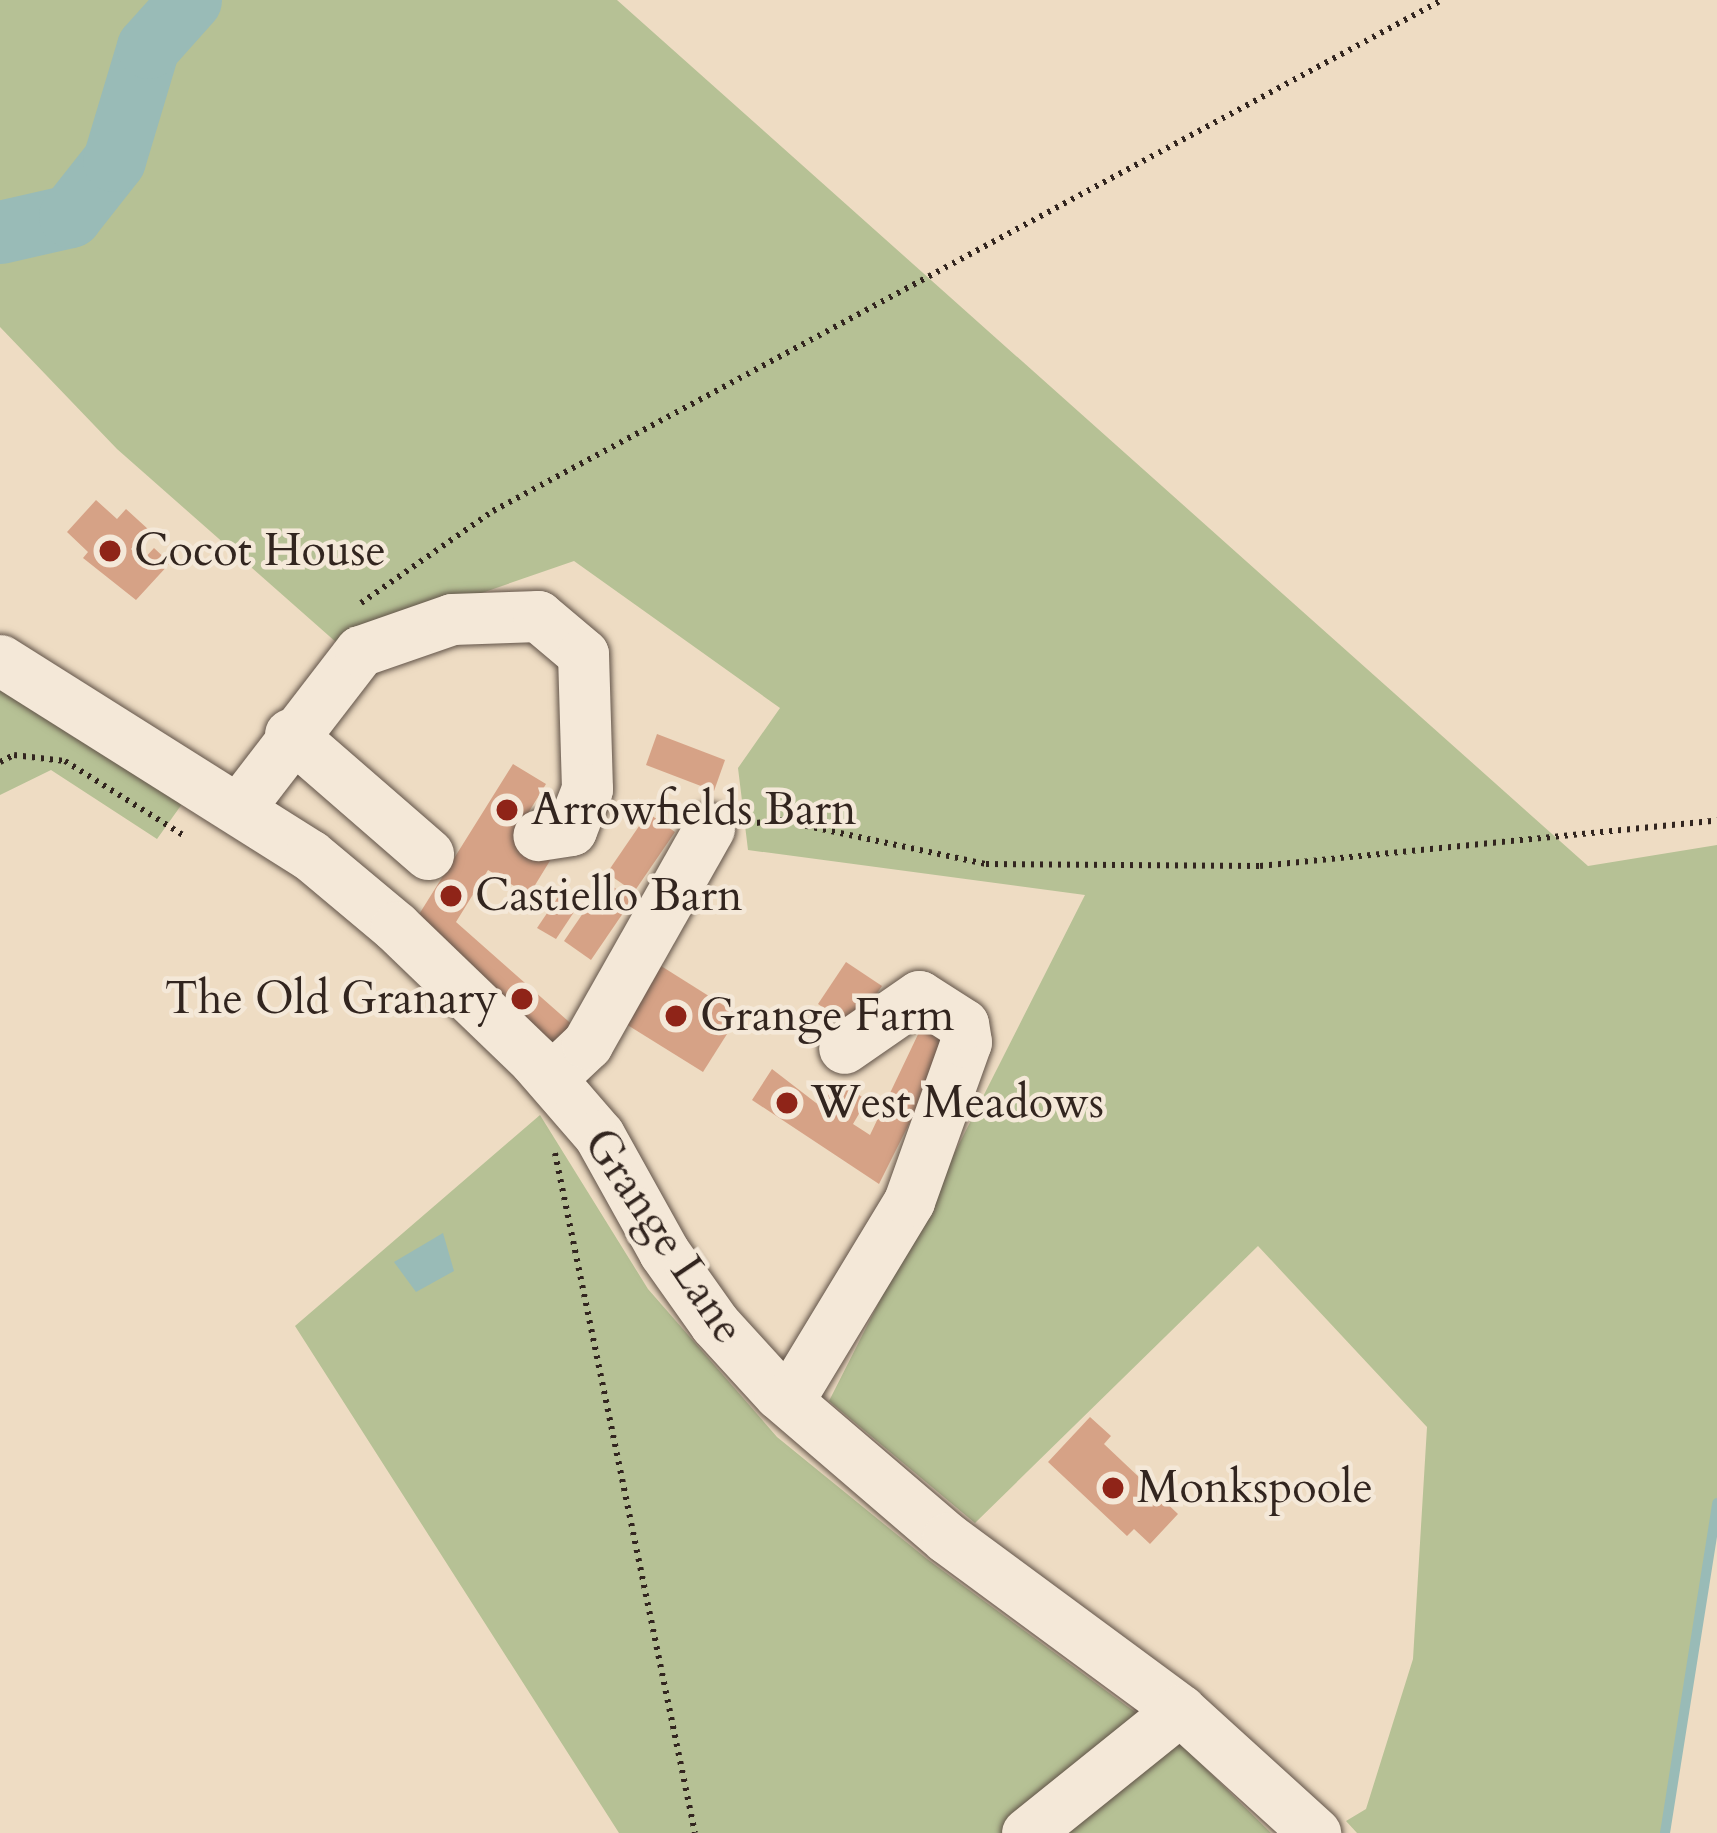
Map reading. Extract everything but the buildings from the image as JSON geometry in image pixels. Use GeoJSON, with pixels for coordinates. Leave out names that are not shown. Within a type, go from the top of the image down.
{"type":"FeatureCollection","features":[{"type":"Feature","properties":{"kind":"street"},"geometry":{"type":"LineString","coordinates":[[239,808],[290,734],[360,651],[452,619],[538,616],[584,654],[587,788],[571,830],[538,836]]}},
{"type":"Feature","properties":{"kind":"street","name":"Grange Lane"},"geometry":{"type":"LineString","coordinates":[[0,660],[60,705],[239,808],[396,927],[551,1078],[599,1135],[715,1324],[788,1402],[946,1538],[1180,1709],[1315,1833]]}},
{"type":"Feature","properties":{"kind":"street"},"geometry":{"type":"LineString","coordinates":[[290,734],[428,854]]}},
{"type":"Feature","properties":{"kind":"street"},"geometry":{"type":"LineString","coordinates":[[551,1078],[587,1044],[709,828]]}},
{"type":"Feature","properties":{"kind":"street"},"geometry":{"type":"LineString","coordinates":[[788,1402],[909,1201],[966,1042],[963,1024],[919,997],[844,1048]]}},
{"type":"Feature","properties":{"kind":"street"},"geometry":{"type":"LineString","coordinates":[[1027,1833],[1180,1709]]}},
{"type":"Feature","properties":{"kind":"path"},"geometry":{"type":"LineString","coordinates":[[340,617],[494,511],[1442,0]]}},
{"type":"Feature","properties":{"kind":"path"},"geometry":{"type":"LineString","coordinates":[[0,762],[14,755],[65,761],[186,837]]}},
{"type":"Feature","properties":{"kind":"path"},"geometry":{"type":"LineString","coordinates":[[709,828],[779,820],[986,864],[1260,866],[1717,820]]}},
{"type":"Feature","properties":{"kind":"path"},"geometry":{"type":"LineString","coordinates":[[554,1149],[694,1833]]}},
{"type":"Feature","properties":{"kind":"green space"},"geometry":{"type":"Polygon","coordinates":[[[0,0],[617,0],[1588,866],[1717,845],[1717,1503],[1664,1833],[1357,1833],[1346,1821],[1366,1809],[1413,1659],[1427,1427],[1258,1246],[975,1523],[829,1401],[1085,895],[748,850],[738,768],[780,708],[574,561],[337,643],[117,449],[0,327],[0,0]]]}},
{"type":"Feature","properties":{"kind":"green space"},"geometry":{"type":"Polygon","coordinates":[[[0,684],[70,735],[187,797],[157,839],[51,770],[0,795],[0,684]]]}},
{"type":"Feature","properties":{"kind":"green space"},"geometry":{"type":"Polygon","coordinates":[[[540,1115],[648,1289],[777,1437],[927,1559],[1188,1751],[1271,1833],[619,1833],[295,1326],[540,1115]]]}},
{"type":"Feature","properties":{"kind":"water"},"geometry":{"type":"Polygon","coordinates":[[[443,1233],[454,1271],[416,1292],[394,1262],[443,1233]]]}},
{"type":"Feature","properties":{"kind":"waterway"},"geometry":{"type":"LineString","coordinates":[[0,232],[70,216],[114,160],[148,47],[190,0]]}},
{"type":"Feature","properties":{"kind":"waterway"},"geometry":{"type":"LineString","coordinates":[[1665,1833],[1717,1503]]}},
{"type":"Feature","properties":{"kind":"place","name":"Cocot House"},"geometry":{"type":"Point","coordinates":[110,551]}},
{"type":"Feature","properties":{"kind":"place","name":"Arrowfields Barn"},"geometry":{"type":"Point","coordinates":[507,810]}},
{"type":"Feature","properties":{"kind":"place","name":"Castiello Barn"},"geometry":{"type":"Point","coordinates":[451,896]}},
{"type":"Feature","properties":{"kind":"place","name":"The Old Granary"},"geometry":{"type":"Point","coordinates":[522,999]}},
{"type":"Feature","properties":{"kind":"place","name":"Grange Farm"},"geometry":{"type":"Point","coordinates":[676,1016]}},
{"type":"Feature","properties":{"kind":"place","name":"West Meadows"},"geometry":{"type":"Point","coordinates":[787,1103]}},
{"type":"Feature","properties":{"kind":"place","name":"Monkspoole"},"geometry":{"type":"Point","coordinates":[1113,1488]}}]}
